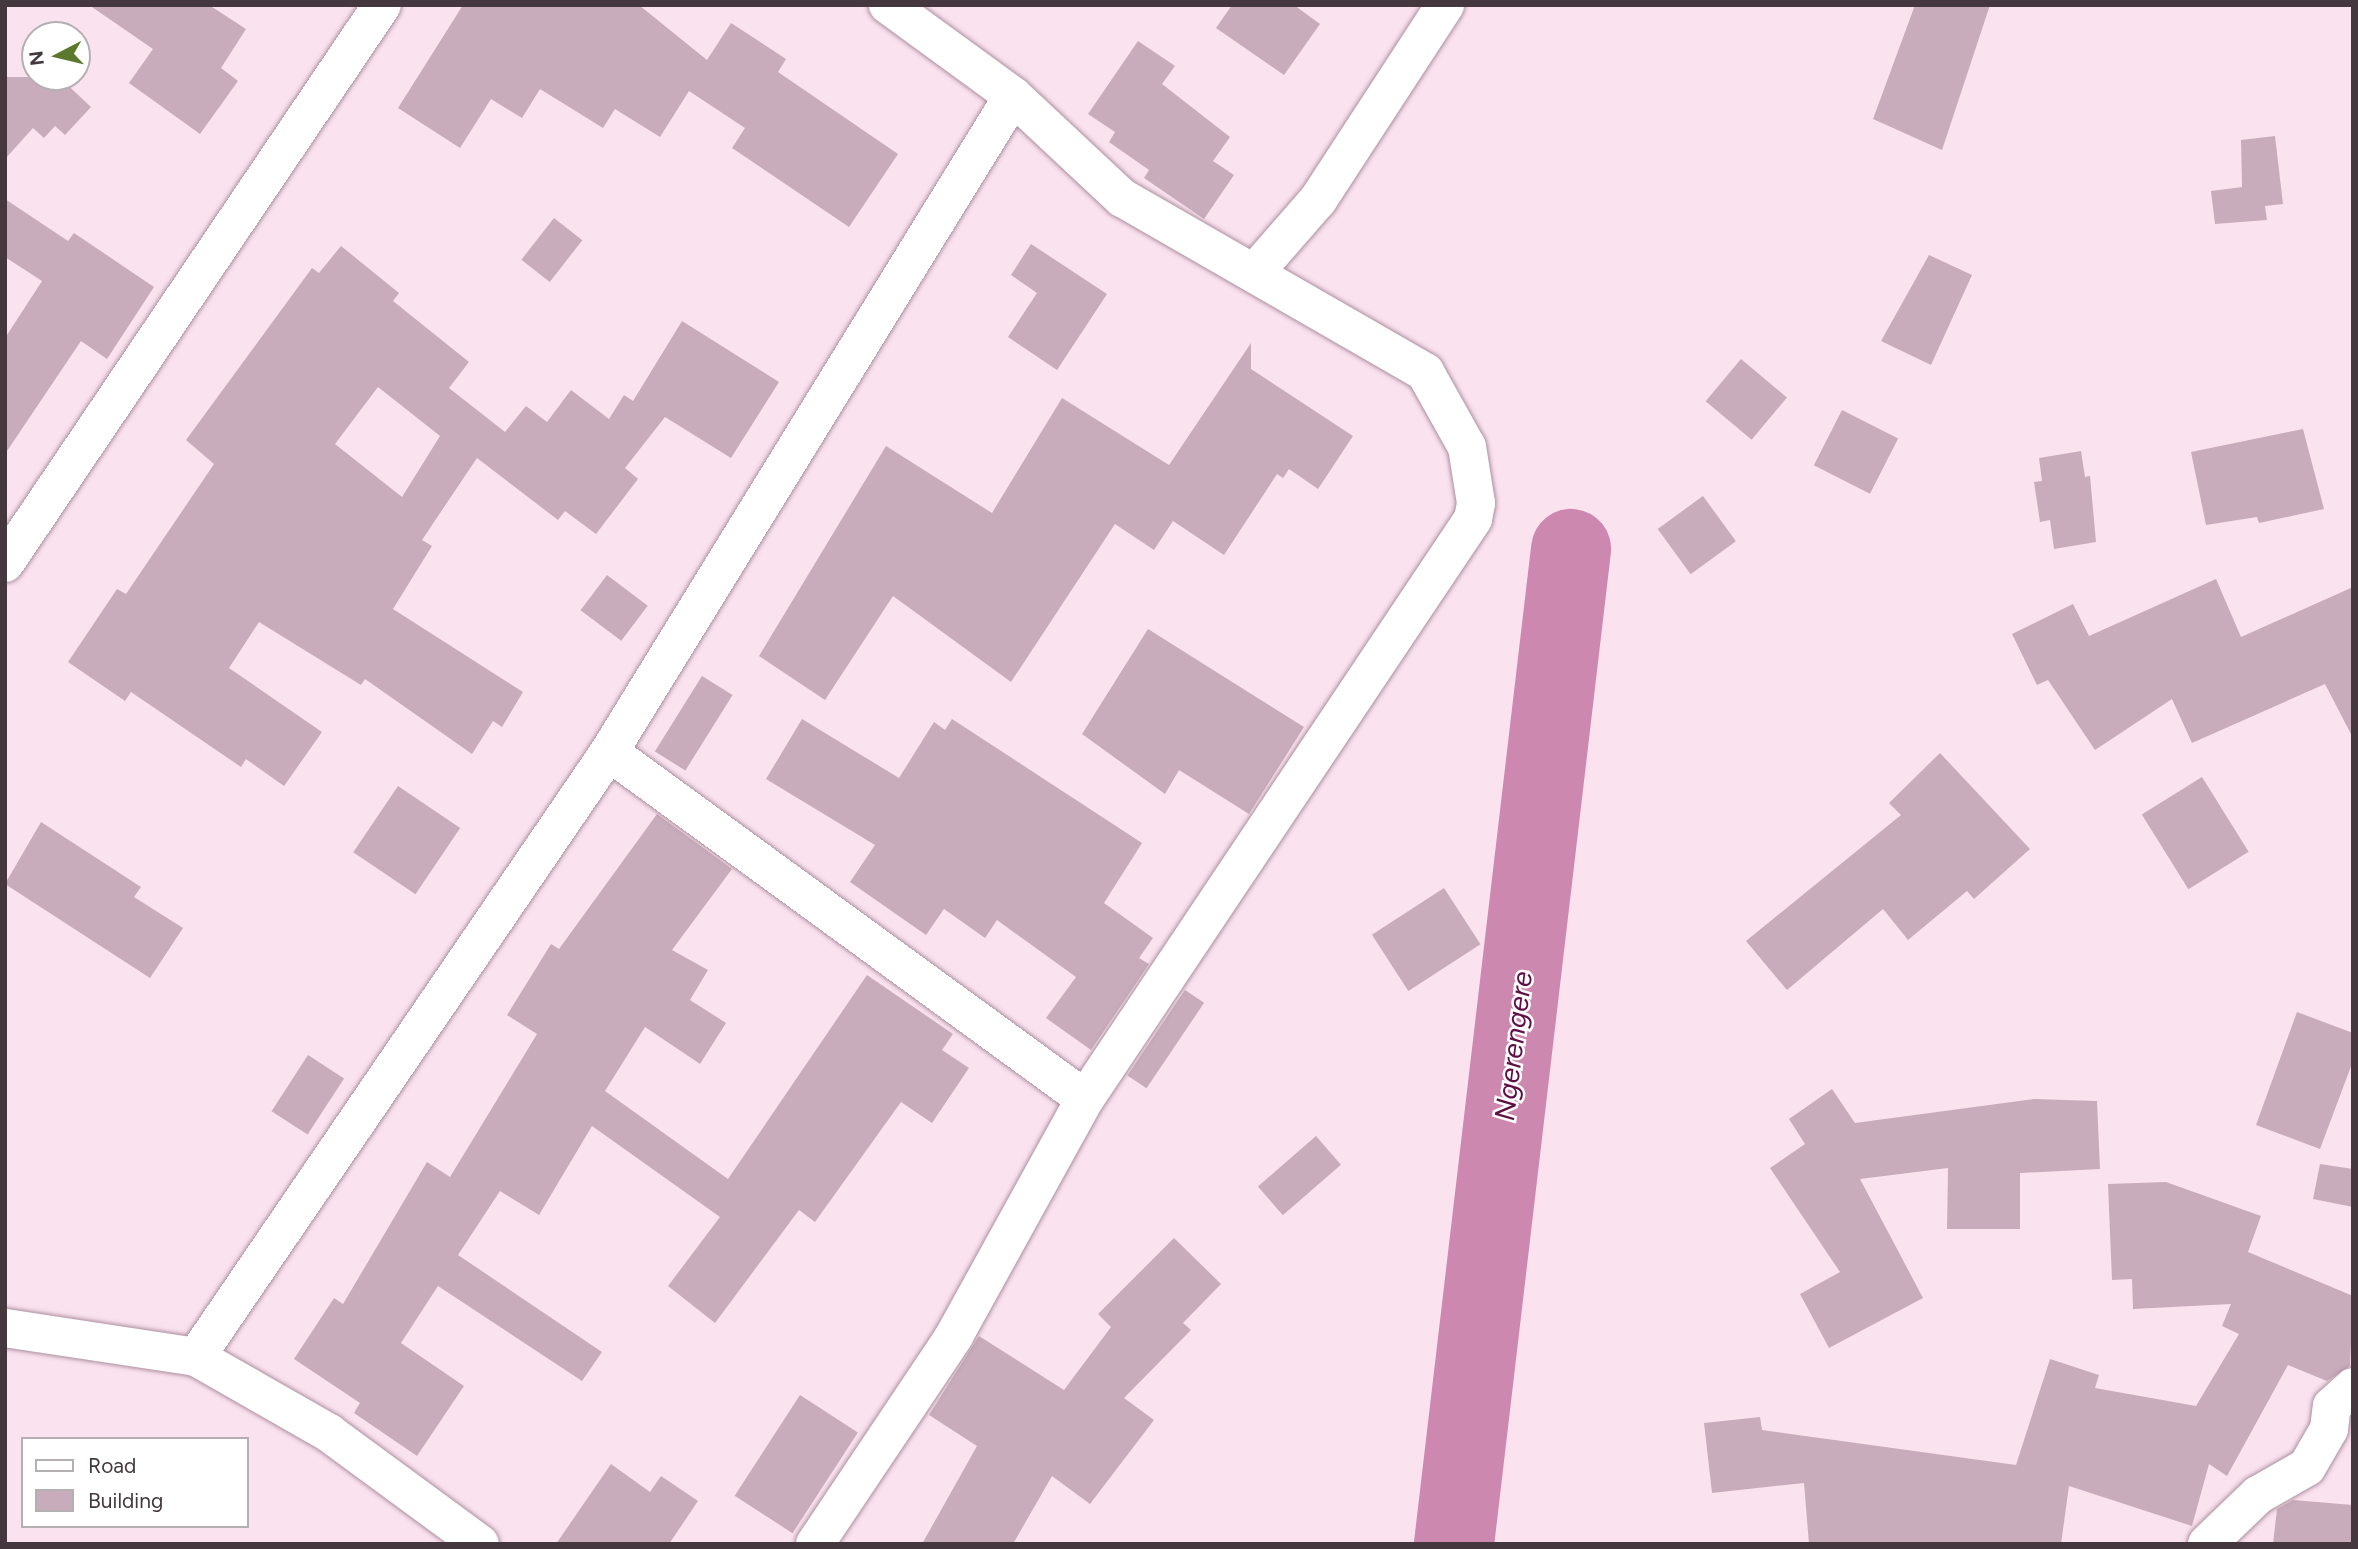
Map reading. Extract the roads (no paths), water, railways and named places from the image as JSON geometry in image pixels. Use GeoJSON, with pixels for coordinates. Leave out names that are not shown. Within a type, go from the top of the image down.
{"type":"FeatureCollection","features":[{"type":"Feature","properties":{"kind":"street"},"geometry":{"type":"LineString","coordinates":[[5,562],[382,5]]}},
{"type":"Feature","properties":{"kind":"street"},"geometry":{"type":"LineString","coordinates":[[815,1544],[954,1336],[1085,1099],[1473,519],[1472,460],[1425,372],[1256,271],[1122,198],[1013,96],[888,5]]}},
{"type":"Feature","properties":{"kind":"street"},"geometry":{"type":"LineString","coordinates":[[1256,271],[1318,200],[1445,5]]}},
{"type":"Feature","properties":{"kind":"street"},"geometry":{"type":"LineString","coordinates":[[196,1357],[608,752],[1013,96]]}},
{"type":"Feature","properties":{"kind":"street"},"geometry":{"type":"LineString","coordinates":[[608,752],[1085,1099]]}},
{"type":"Feature","properties":{"kind":"street"},"geometry":{"type":"LineString","coordinates":[[5,1328],[196,1357],[329,1433],[480,1544]]}},
{"type":"Feature","properties":{"kind":"street"},"geometry":{"type":"LineString","coordinates":[[2207,1544],[2258,1494],[2307,1467],[2329,1429],[2332,1406],[2353,1387]]}},
{"type":"Feature","properties":{"kind":"waterway","name":"Ngerengere"},"geometry":{"type":"LineString","coordinates":[[1454,1544],[1571,549]]}}]}
